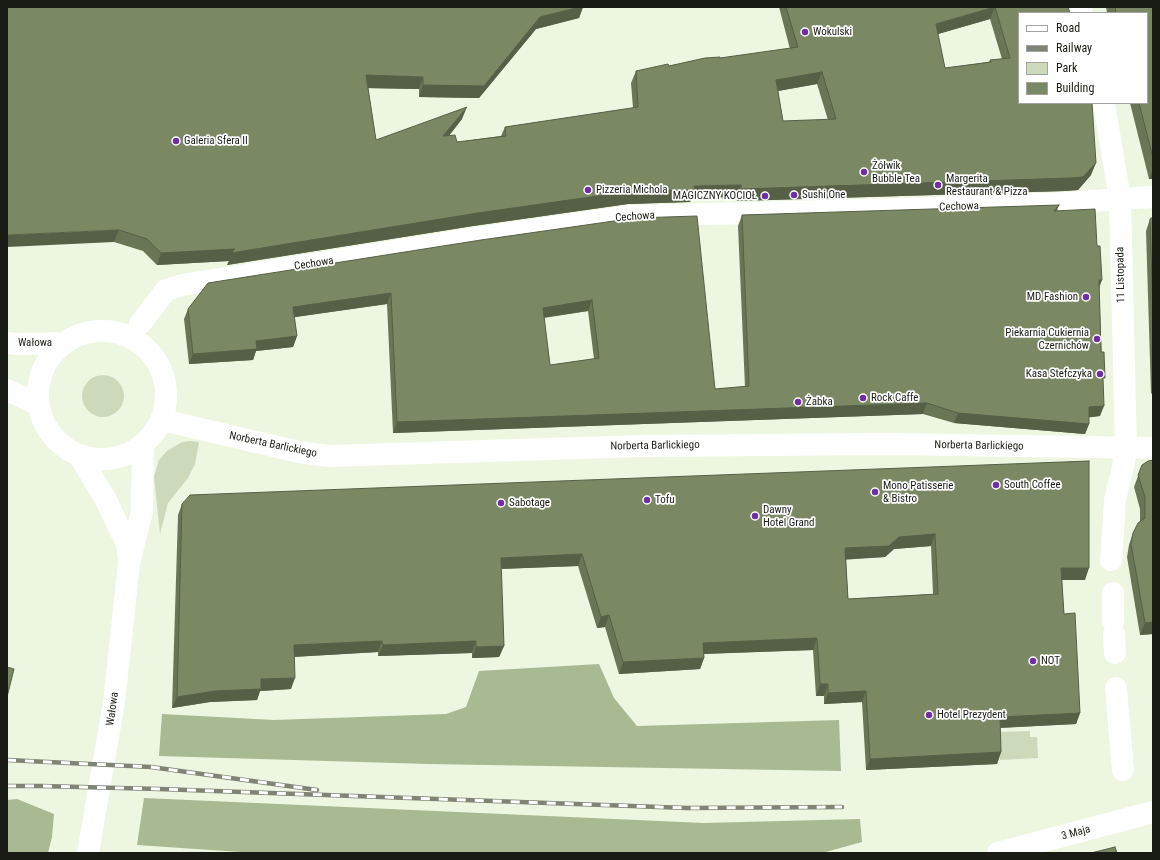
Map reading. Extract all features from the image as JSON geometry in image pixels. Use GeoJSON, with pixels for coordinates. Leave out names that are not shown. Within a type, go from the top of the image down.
{"type":"FeatureCollection","features":[{"type":"Feature","properties":{"kind":"street","name":"11 Listopada"},"geometry":{"type":"LineString","coordinates":[[1104,104],[1120,199],[1126,448],[1115,500],[1112,576],[1115,656],[1123,770]]}},
{"type":"Feature","properties":{"kind":"street","name":"Cechowa"},"geometry":{"type":"LineString","coordinates":[[140,324],[166,290],[182,285],[468,239],[630,216],[902,209],[1066,203],[1153,197]]}},
{"type":"Feature","properties":{"kind":"street"},"geometry":{"type":"LineString","coordinates":[[104,330],[126,335],[145,346],[158,362],[165,381],[166,401],[162,420],[154,434],[142,445],[123,456],[101,459],[79,455],[60,443],[46,426],[39,405],[39,382],[48,360],[63,343],[83,333],[104,330]]}},
{"type":"Feature","properties":{"kind":"street","name":"Wałowa"},"geometry":{"type":"LineString","coordinates":[[7,343],[63,343]]}},
{"type":"Feature","properties":{"kind":"street"},"geometry":{"type":"LineString","coordinates":[[7,390],[39,405]]}},
{"type":"Feature","properties":{"kind":"street","name":"Norberta Barlickiego"},"geometry":{"type":"LineString","coordinates":[[162,420],[299,452],[328,456],[636,446],[887,444],[1153,448]]}},
{"type":"Feature","properties":{"kind":"street","name":"Wałowa"},"geometry":{"type":"LineString","coordinates":[[88,853],[114,702],[129,564],[142,510],[142,445]]}},
{"type":"Feature","properties":{"kind":"street","name":"Wałowa"},"geometry":{"type":"LineString","coordinates":[[79,455],[105,498],[127,544],[129,564]]}},
{"type":"Feature","properties":{"kind":"street","name":"3 Maja"},"geometry":{"type":"LineString","coordinates":[[998,853],[1153,812]]}},
{"type":"Feature","properties":{"kind":"green space"},"geometry":{"type":"Polygon","coordinates":[[[103,375],[118,381],[124,396],[118,411],[103,417],[88,411],[82,396],[88,381],[103,375]]]}},
{"type":"Feature","properties":{"kind":"green space"},"geometry":{"type":"Polygon","coordinates":[[[182,442],[199,442],[195,464],[188,478],[168,503],[160,534],[154,477],[159,460],[167,451],[182,442]]]}},
{"type":"Feature","properties":{"kind":"green space"},"geometry":{"type":"Polygon","coordinates":[[[599,664],[614,698],[637,726],[839,720],[841,771],[428,764],[159,756],[162,714],[274,720],[446,714],[466,707],[479,671],[599,664]]]}},
{"type":"Feature","properties":{"kind":"green space"},"geometry":{"type":"Polygon","coordinates":[[[1030,731],[1030,737],[1037,737],[1038,758],[1000,760],[998,732],[1030,731]]]}},
{"type":"Feature","properties":{"kind":"green space"},"geometry":{"type":"Polygon","coordinates":[[[144,798],[704,823],[860,819],[862,842],[822,853],[255,853],[137,845],[144,798]]]}},
{"type":"Feature","properties":{"kind":"green space"},"geometry":{"type":"Polygon","coordinates":[[[17,799],[54,814],[52,837],[48,853],[7,853],[7,800],[17,799]]]}},
{"type":"Feature","properties":{"kind":"building"},"geometry":{"type":"Polygon","coordinates":[[[7,7],[580,7],[540,17],[484,86],[423,85],[423,77],[366,75],[376,140],[467,107],[443,136],[455,135],[457,142],[506,136],[505,127],[638,107],[636,71],[705,58],[720,58],[798,47],[786,7],[995,7],[1068,7],[1070,12],[1018,12],[1018,104],[1092,104],[1096,163],[1083,177],[741,189],[741,185],[694,186],[695,190],[633,191],[478,213],[231,253],[235,249],[161,253],[147,239],[119,230],[7,235],[7,7]],[[995,7],[936,24],[945,68],[1010,58],[995,7]],[[822,72],[776,80],[783,121],[836,119],[822,72]]]}},
{"type":"Feature","properties":{"kind":"building"},"geometry":{"type":"Polygon","coordinates":[[[1115,7],[1153,7],[1153,158],[1139,104],[1148,104],[1148,12],[1116,12],[1115,7]]]}},
{"type":"Feature","properties":{"kind":"building"},"geometry":{"type":"Polygon","coordinates":[[[1059,205],[1054,211],[1095,209],[1097,246],[1100,246],[1102,280],[1099,280],[1101,352],[1104,352],[1104,406],[1089,407],[1089,424],[958,413],[927,403],[397,422],[391,293],[293,307],[297,336],[256,341],[257,349],[193,354],[188,309],[208,283],[481,240],[635,218],[697,216],[715,389],[749,386],[742,215],[1059,205]],[[592,300],[543,308],[550,365],[599,358],[592,300]]]}},
{"type":"Feature","properties":{"kind":"building"},"geometry":{"type":"Polygon","coordinates":[[[1153,217],[1153,316],[1150,219],[1153,217]]]}},
{"type":"Feature","properties":{"kind":"building"},"geometry":{"type":"Polygon","coordinates":[[[1153,460],[1153,622],[1145,623],[1131,544],[1133,533],[1138,523],[1145,518],[1145,497],[1138,475],[1142,465],[1153,460]]]}},
{"type":"Feature","properties":{"kind":"building"},"geometry":{"type":"Polygon","coordinates":[[[1089,461],[1089,568],[1061,568],[1064,614],[1075,613],[1080,713],[1000,717],[1001,752],[870,759],[866,691],[828,693],[828,684],[820,684],[817,638],[703,643],[704,658],[623,662],[609,615],[601,617],[582,554],[501,558],[504,646],[476,647],[476,641],[383,645],[382,641],[294,645],[295,678],[261,679],[261,689],[215,691],[177,697],[182,504],[190,495],[1089,461]],[[935,534],[899,537],[889,546],[845,548],[848,599],[938,594],[935,534]]]}},
{"type":"Feature","properties":{"kind":"building"},"geometry":{"type":"Polygon","coordinates":[[[7,667],[14,669],[7,697],[7,667]]]}},
{"type":"Feature","properties":{"kind":"building"},"geometry":{"type":"Polygon","coordinates":[[[1115,847],[1117,853],[1091,853],[1115,847]]]}},
{"type":"Feature","properties":{"kind":"railway"},"geometry":{"type":"LineString","coordinates":[[7,760],[151,767],[317,790]]}},
{"type":"Feature","properties":{"kind":"railway"},"geometry":{"type":"LineString","coordinates":[[7,786],[159,789],[687,808],[842,807]]}},
{"type":"Feature","properties":{"kind":"place","name":"Wokulski"},"geometry":{"type":"Point","coordinates":[805,32]}},
{"type":"Feature","properties":{"kind":"place","name":"Galeria Sfera II"},"geometry":{"type":"Point","coordinates":[176,141]}},
{"type":"Feature","properties":{"kind":"place","name":"Żółwik Bubble Tea"},"geometry":{"type":"Point","coordinates":[864,172]}},
{"type":"Feature","properties":{"kind":"place","name":"Margerita Restaurant & Pizza"},"geometry":{"type":"Point","coordinates":[938,185]}},
{"type":"Feature","properties":{"kind":"place","name":"Pizzeria Michola"},"geometry":{"type":"Point","coordinates":[588,190]}},
{"type":"Feature","properties":{"kind":"place","name":"Sushi One"},"geometry":{"type":"Point","coordinates":[794,195]}},
{"type":"Feature","properties":{"kind":"place","name":"MAGICZNY KOCIOŁ"},"geometry":{"type":"Point","coordinates":[765,196]}},
{"type":"Feature","properties":{"kind":"place","name":"MD Fashion"},"geometry":{"type":"Point","coordinates":[1086,297]}},
{"type":"Feature","properties":{"kind":"place","name":"Piekarnia Cukiernia Czernichów"},"geometry":{"type":"Point","coordinates":[1097,339]}},
{"type":"Feature","properties":{"kind":"place","name":"Kasa Stefczyka"},"geometry":{"type":"Point","coordinates":[1100,374]}},
{"type":"Feature","properties":{"kind":"place","name":"Rock Caffe"},"geometry":{"type":"Point","coordinates":[863,398]}},
{"type":"Feature","properties":{"kind":"place","name":"Żabka"},"geometry":{"type":"Point","coordinates":[798,402]}},
{"type":"Feature","properties":{"kind":"place","name":"South Coffee"},"geometry":{"type":"Point","coordinates":[996,485]}},
{"type":"Feature","properties":{"kind":"place","name":"Mono Patisserie & Bistro"},"geometry":{"type":"Point","coordinates":[875,492]}},
{"type":"Feature","properties":{"kind":"place","name":"Tofu"},"geometry":{"type":"Point","coordinates":[647,500]}},
{"type":"Feature","properties":{"kind":"place","name":"Sabotage"},"geometry":{"type":"Point","coordinates":[501,503]}},
{"type":"Feature","properties":{"kind":"place","name":"Dawny Hotel Grand"},"geometry":{"type":"Point","coordinates":[755,516]}},
{"type":"Feature","properties":{"kind":"place","name":"NOT"},"geometry":{"type":"Point","coordinates":[1033,661]}},
{"type":"Feature","properties":{"kind":"place","name":"Hotel Prezydent"},"geometry":{"type":"Point","coordinates":[929,715]}}]}
